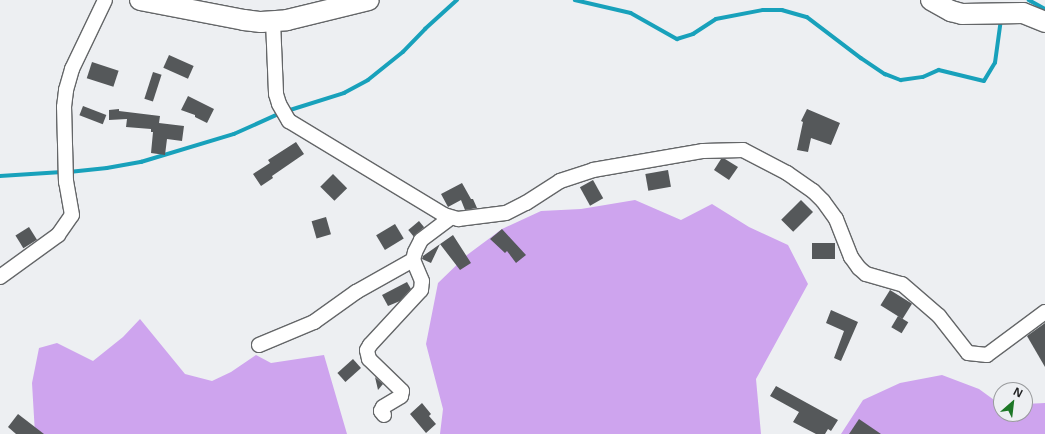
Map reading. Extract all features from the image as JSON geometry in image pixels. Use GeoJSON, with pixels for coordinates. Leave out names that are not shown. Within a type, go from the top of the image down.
{"type":"FeatureCollection","features":[{"type":"Feature","properties":{"kind":"main road"},"geometry":{"type":"LineString","coordinates":[[144,0],[244,20],[273,21],[286,20],[369,0]]}},
{"type":"Feature","properties":{"kind":"main road"},"geometry":{"type":"LineString","coordinates":[[931,0],[951,11],[962,14],[1023,12],[1045,22]]}},
{"type":"Feature","properties":{"kind":"street"},"geometry":{"type":"LineString","coordinates":[[0,277],[58,235],[72,215],[66,182],[64,107],[66,90],[72,69],[105,0]]}},
{"type":"Feature","properties":{"kind":"street"},"geometry":{"type":"LineString","coordinates":[[273,21],[274,81],[279,104],[289,121],[450,218],[465,219],[506,213],[526,203],[560,181],[588,171],[703,151],[743,150],[786,173],[813,191],[823,201],[836,219],[851,257],[859,268],[866,274],[902,284],[939,316],[968,353],[987,355],[1045,312]]}},
{"type":"Feature","properties":{"kind":"street"},"geometry":{"type":"LineString","coordinates":[[384,416],[381,411],[383,407],[401,396],[402,391],[369,359],[367,350],[421,290],[422,282],[413,260],[415,252],[421,240],[450,218]]}},
{"type":"Feature","properties":{"kind":"street"},"geometry":{"type":"LineString","coordinates":[[259,345],[314,322],[356,292],[413,260]]}},
{"type":"Feature","properties":{"kind":"shaded area"},"geometry":{"type":"Polygon","coordinates":[[[635,200],[681,220],[712,204],[749,227],[788,245],[808,284],[756,379],[761,434],[440,434],[443,409],[426,344],[438,283],[467,255],[502,229],[541,211],[581,209],[635,200]]]}},
{"type":"Feature","properties":{"kind":"shaded area"},"geometry":{"type":"Polygon","coordinates":[[[140,319],[185,374],[212,381],[231,372],[256,355],[271,363],[324,355],[347,434],[35,434],[32,383],[39,348],[57,343],[93,361],[123,337],[140,319]]]}},
{"type":"Feature","properties":{"kind":"shaded area"},"geometry":{"type":"Polygon","coordinates":[[[942,375],[979,389],[993,399],[993,422],[1033,422],[1033,404],[1045,403],[1045,434],[841,434],[863,400],[900,383],[942,375]]]}},
{"type":"Feature","properties":{"kind":"building"},"geometry":{"type":"Polygon","coordinates":[[[169,55],[194,66],[188,79],[163,68],[169,55]]]}},
{"type":"Feature","properties":{"kind":"building"},"geometry":{"type":"Polygon","coordinates":[[[92,62],[119,71],[113,87],[87,78],[92,62]]]}},
{"type":"Feature","properties":{"kind":"building"},"geometry":{"type":"Polygon","coordinates":[[[153,72],[162,75],[153,101],[144,99],[153,72]]]}},
{"type":"Feature","properties":{"kind":"building"},"geometry":{"type":"Polygon","coordinates":[[[188,96],[214,109],[207,123],[195,117],[195,115],[181,110],[188,96]]]}},
{"type":"Feature","properties":{"kind":"building"},"geometry":{"type":"Polygon","coordinates":[[[83,106],[106,115],[103,124],[79,115],[83,106]]]}},
{"type":"Feature","properties":{"kind":"building"},"geometry":{"type":"Polygon","coordinates":[[[119,109],[119,111],[160,116],[159,123],[184,126],[182,141],[167,139],[165,155],[151,153],[153,132],[151,132],[151,129],[126,127],[127,119],[109,120],[109,110],[119,109]]]}},
{"type":"Feature","properties":{"kind":"building"},"geometry":{"type":"Polygon","coordinates":[[[807,109],[840,123],[831,145],[811,138],[808,152],[797,150],[803,122],[801,121],[807,109]]]}},
{"type":"Feature","properties":{"kind":"building"},"geometry":{"type":"Polygon","coordinates":[[[296,142],[304,154],[272,176],[273,178],[261,186],[253,174],[270,163],[268,160],[296,142]]]}},
{"type":"Feature","properties":{"kind":"building"},"geometry":{"type":"Polygon","coordinates":[[[721,159],[725,159],[738,167],[729,180],[714,170],[721,159]]]}},
{"type":"Feature","properties":{"kind":"building"},"geometry":{"type":"Polygon","coordinates":[[[668,170],[671,187],[648,191],[645,174],[668,170]]]}},
{"type":"Feature","properties":{"kind":"building"},"geometry":{"type":"Polygon","coordinates":[[[333,174],[347,188],[334,201],[320,187],[333,174]]]}},
{"type":"Feature","properties":{"kind":"building"},"geometry":{"type":"Polygon","coordinates":[[[593,180],[603,198],[590,206],[580,187],[593,180]]]}},
{"type":"Feature","properties":{"kind":"building"},"geometry":{"type":"Polygon","coordinates":[[[462,183],[471,199],[473,199],[477,208],[465,210],[461,200],[448,207],[441,194],[462,183]]]}},
{"type":"Feature","properties":{"kind":"building"},"geometry":{"type":"Polygon","coordinates":[[[801,200],[813,212],[793,232],[781,220],[801,200]]]}},
{"type":"Feature","properties":{"kind":"building"},"geometry":{"type":"Polygon","coordinates":[[[326,217],[331,234],[317,238],[312,221],[326,217]]]}},
{"type":"Feature","properties":{"kind":"building"},"geometry":{"type":"Polygon","coordinates":[[[419,221],[424,227],[413,236],[408,230],[419,221]]]}},
{"type":"Feature","properties":{"kind":"building"},"geometry":{"type":"Polygon","coordinates":[[[395,224],[404,239],[385,250],[376,235],[395,224]]]}},
{"type":"Feature","properties":{"kind":"building"},"geometry":{"type":"Polygon","coordinates":[[[29,227],[37,240],[23,248],[15,235],[29,227]]]}},
{"type":"Feature","properties":{"kind":"building"},"geometry":{"type":"Polygon","coordinates":[[[502,229],[526,255],[516,263],[507,251],[505,253],[490,239],[502,229]]]}},
{"type":"Feature","properties":{"kind":"building"},"geometry":{"type":"Polygon","coordinates":[[[453,235],[471,263],[460,270],[440,244],[453,235]]]}},
{"type":"Feature","properties":{"kind":"building"},"geometry":{"type":"Polygon","coordinates":[[[812,243],[835,243],[835,259],[812,259],[812,243]]]}},
{"type":"Feature","properties":{"kind":"building"},"geometry":{"type":"Polygon","coordinates":[[[440,244],[431,263],[422,259],[423,256],[440,244]]]}},
{"type":"Feature","properties":{"kind":"building"},"geometry":{"type":"Polygon","coordinates":[[[407,282],[411,289],[400,301],[388,306],[382,295],[407,282]]]}},
{"type":"Feature","properties":{"kind":"building"},"geometry":{"type":"Polygon","coordinates":[[[890,290],[912,304],[903,319],[880,305],[890,290]]]}},
{"type":"Feature","properties":{"kind":"building"},"geometry":{"type":"Polygon","coordinates":[[[831,310],[858,322],[841,361],[834,358],[844,331],[826,323],[831,310]]]}},
{"type":"Feature","properties":{"kind":"building"},"geometry":{"type":"Polygon","coordinates":[[[898,316],[908,322],[902,333],[891,327],[898,316]]]}},
{"type":"Feature","properties":{"kind":"building"},"geometry":{"type":"Polygon","coordinates":[[[1045,323],[1045,367],[1027,336],[1045,323]]]}},
{"type":"Feature","properties":{"kind":"building"},"geometry":{"type":"Polygon","coordinates":[[[353,359],[361,368],[345,382],[337,373],[353,359]]]}},
{"type":"Feature","properties":{"kind":"building"},"geometry":{"type":"Polygon","coordinates":[[[375,377],[383,384],[378,390],[375,377]]]}},
{"type":"Feature","properties":{"kind":"building"},"geometry":{"type":"Polygon","coordinates":[[[776,386],[838,420],[831,431],[828,429],[825,434],[816,434],[793,422],[799,412],[770,396],[776,386]]]}},
{"type":"Feature","properties":{"kind":"building"},"geometry":{"type":"Polygon","coordinates":[[[422,403],[431,414],[429,416],[436,424],[426,433],[410,414],[422,403]]]}},
{"type":"Feature","properties":{"kind":"building"},"geometry":{"type":"Polygon","coordinates":[[[18,414],[44,434],[16,434],[8,427],[18,414]]]}},
{"type":"Feature","properties":{"kind":"building"},"geometry":{"type":"Polygon","coordinates":[[[859,419],[881,434],[849,434],[859,419]]]}},
{"type":"Feature","properties":{"kind":"waterway"},"geometry":{"type":"LineString","coordinates":[[287,111],[344,93],[368,80],[403,52],[425,29],[457,0]]}},
{"type":"Feature","properties":{"kind":"waterway"},"geometry":{"type":"LineString","coordinates":[[575,0],[631,13],[677,39],[693,34],[716,19],[763,10],[782,10],[807,17],[861,58],[885,74],[901,80],[923,77],[939,70],[984,81],[995,63],[1001,19]]}},
{"type":"Feature","properties":{"kind":"waterway"},"geometry":{"type":"LineString","coordinates":[[1029,0],[1045,9]]}},
{"type":"Feature","properties":{"kind":"waterway"},"geometry":{"type":"LineString","coordinates":[[69,172],[107,168],[141,162],[234,134],[281,113]]}},
{"type":"Feature","properties":{"kind":"waterway"},"geometry":{"type":"LineString","coordinates":[[0,176],[62,172]]}}]}
